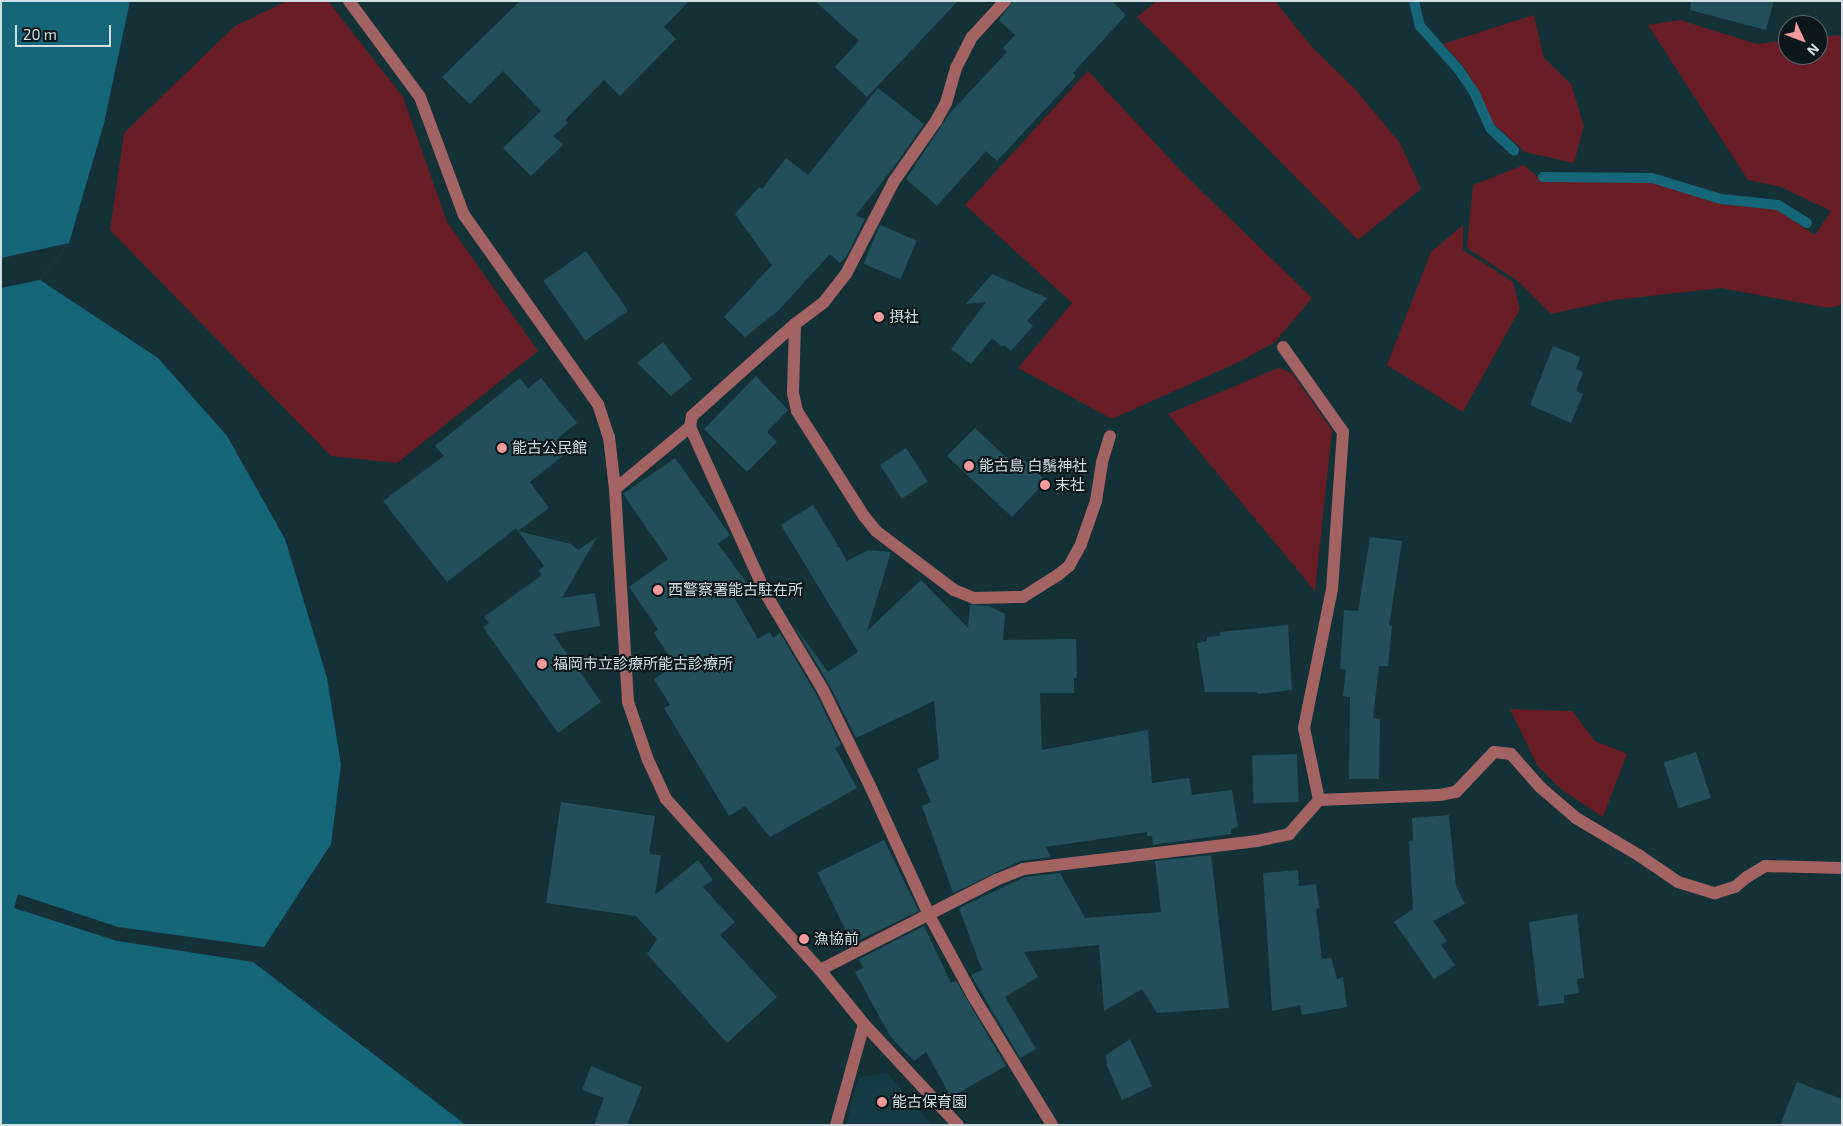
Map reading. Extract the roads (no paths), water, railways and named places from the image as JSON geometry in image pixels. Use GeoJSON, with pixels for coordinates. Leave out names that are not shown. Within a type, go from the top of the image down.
{"type":"FeatureCollection","features":[{"type":"Feature","properties":{"kind":"street"},"geometry":{"type":"LineString","coordinates":[[349,1],[420,97],[464,215],[598,404],[609,437],[615,489],[628,702],[648,760],[666,799],[820,970],[864,1024],[958,1125]]}},
{"type":"Feature","properties":{"kind":"street"},"geometry":{"type":"LineString","coordinates":[[1005,1],[972,37],[956,68],[946,103],[936,121],[894,181],[846,274],[824,302],[795,324],[692,416],[690,427],[767,596],[823,690],[870,786],[929,915],[973,996],[1052,1125]]}},
{"type":"Feature","properties":{"kind":"street"},"geometry":{"type":"LineString","coordinates":[[795,324],[793,393],[797,411],[864,516],[876,531],[954,590],[974,598],[1023,597],[1069,566],[1081,544],[1096,501],[1102,462],[1110,436]]}},
{"type":"Feature","properties":{"kind":"street"},"geometry":{"type":"LineString","coordinates":[[1283,347],[1343,432],[1332,589],[1304,728],[1320,800]]}},
{"type":"Feature","properties":{"kind":"street"},"geometry":{"type":"LineString","coordinates":[[615,489],[690,427]]}},
{"type":"Feature","properties":{"kind":"street"},"geometry":{"type":"LineString","coordinates":[[820,970],[996,880],[1023,869],[1258,841],[1288,834],[1320,800],[1440,795],[1456,792],[1494,752],[1511,754],[1540,787],[1576,818],[1640,856],[1678,882],[1714,893],[1735,887],[1747,876],[1765,866],[1842,868]]}},
{"type":"Feature","properties":{"kind":"street"},"geometry":{"type":"LineString","coordinates":[[836,1125],[864,1024]]}},
{"type":"Feature","properties":{"kind":"water"},"geometry":{"type":"Polygon","coordinates":[[[1,1],[130,1],[104,123],[69,243],[40,280],[158,358],[227,436],[285,539],[327,678],[341,765],[331,844],[264,947],[118,927],[18,894],[14,908],[117,941],[253,962],[466,1125],[1,1125],[1,1]]]}},
{"type":"Feature","properties":{"kind":"waterway"},"geometry":{"type":"LineString","coordinates":[[1414,1],[1420,26],[1459,70],[1475,94],[1490,128],[1514,150]]}},
{"type":"Feature","properties":{"kind":"waterway"},"geometry":{"type":"LineString","coordinates":[[1543,177],[1652,178],[1721,199],[1778,205],[1807,223]]}},
{"type":"Feature","properties":{"kind":"place","name":"摂社"},"geometry":{"type":"Point","coordinates":[879,317]}},
{"type":"Feature","properties":{"kind":"place","name":"能古公民館"},"geometry":{"type":"Point","coordinates":[502,448]}},
{"type":"Feature","properties":{"kind":"place","name":"能古島 白鬚神社"},"geometry":{"type":"Point","coordinates":[969,466]}},
{"type":"Feature","properties":{"kind":"place","name":"末社"},"geometry":{"type":"Point","coordinates":[1045,485]}},
{"type":"Feature","properties":{"kind":"place","name":"西警察署能古駐在所"},"geometry":{"type":"Point","coordinates":[658,590]}},
{"type":"Feature","properties":{"kind":"place","name":"福岡市立診療所能古診療所"},"geometry":{"type":"Point","coordinates":[542,664]}},
{"type":"Feature","properties":{"kind":"place","name":"漁協前"},"geometry":{"type":"Point","coordinates":[804,939]}},
{"type":"Feature","properties":{"kind":"place","name":"能古保育園"},"geometry":{"type":"Point","coordinates":[882,1102]}}]}
